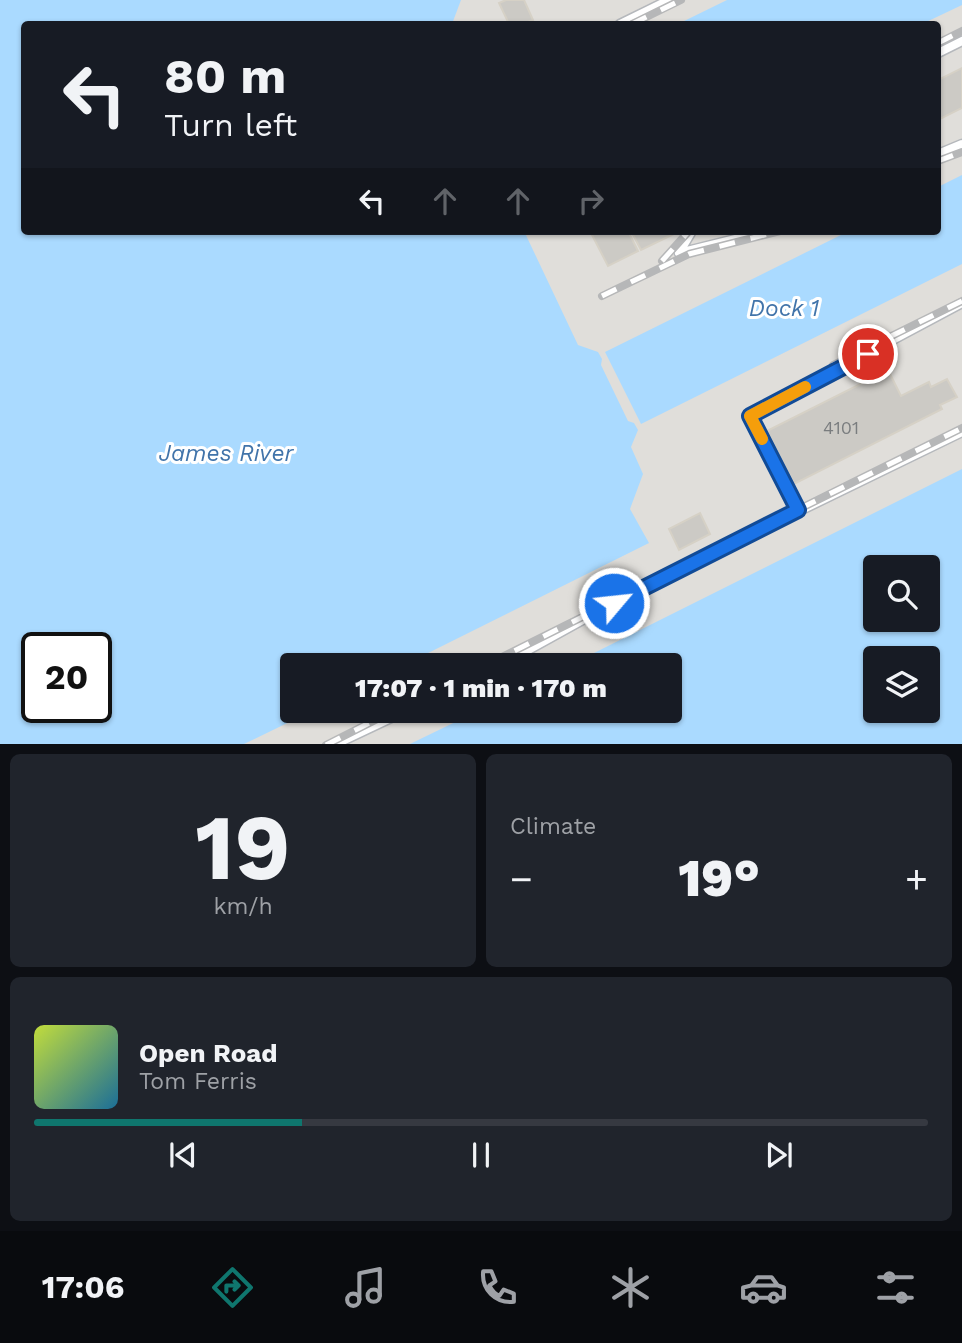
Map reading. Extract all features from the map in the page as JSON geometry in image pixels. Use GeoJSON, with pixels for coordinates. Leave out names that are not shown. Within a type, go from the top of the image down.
{"type":"FeatureCollection","features":[{"type":"Feature","properties":{"kind":"lane"},"geometry":{"type":"LineString","coordinates":[[626,21],[668,0]]}},
{"type":"Feature","properties":{"kind":"lane"},"geometry":{"type":"LineString","coordinates":[[941,51],[962,40]]}},
{"type":"Feature","properties":{"kind":"lane"},"geometry":{"type":"LineString","coordinates":[[941,152],[962,144]]}},
{"type":"Feature","properties":{"kind":"lane"},"geometry":{"type":"LineString","coordinates":[[690,235],[679,253],[752,235]]}},
{"type":"Feature","properties":{"kind":"lane"},"geometry":{"type":"LineString","coordinates":[[798,510],[750,416],[962,303]]}},
{"type":"Feature","properties":{"kind":"lane"},"geometry":{"type":"LineString","coordinates":[[522,653],[637,590],[962,432]]}},
{"type":"Feature","properties":{"kind":"lane"},"geometry":{"type":"LineString","coordinates":[[334,744],[380,723]]}},
{"type":"Feature","properties":{"kind":"shaded area"},"geometry":{"type":"Polygon","coordinates":[[[0,0],[962,0],[962,744],[0,744],[0,0]]]}},
{"type":"Feature","properties":{"kind":"water","name":"James River"},"geometry":{"type":"Polygon","coordinates":[[[0,0],[461,0],[453,21],[21,21],[21,235],[526,235],[578,345],[598,352],[602,359],[601,365],[628,421],[634,423],[638,430],[631,447],[643,474],[630,509],[649,543],[428,653],[280,653],[280,723],[287,723],[244,744],[0,744],[0,0]]]}},
{"type":"Feature","properties":{"kind":"water"},"geometry":{"type":"Polygon","coordinates":[[[727,0],[962,0],[962,5],[928,21],[684,21],[727,0]]]}},
{"type":"Feature","properties":{"kind":"water","name":"Dock 1"},"geometry":{"type":"Polygon","coordinates":[[[962,175],[962,264],[641,424],[605,352],[841,235],[941,235],[941,186],[962,175]]]}},
{"type":"Feature","properties":{"kind":"water"},"geometry":{"type":"Polygon","coordinates":[[[962,469],[962,744],[410,744],[453,723],[682,723],[682,653],[594,653],[962,469]]]}},
{"type":"Feature","properties":{"kind":"building"},"geometry":{"type":"Polygon","coordinates":[[[506,0],[524,0],[533,20],[508,21],[499,3],[506,0]]]}},
{"type":"Feature","properties":{"kind":"building"},"geometry":{"type":"Polygon","coordinates":[[[962,68],[962,108],[941,118],[941,78],[962,68]]]}},
{"type":"Feature","properties":{"kind":"building"},"geometry":{"type":"Polygon","coordinates":[[[592,235],[630,235],[638,251],[608,266],[592,235]]]}},
{"type":"Feature","properties":{"kind":"building"},"geometry":{"type":"Polygon","coordinates":[[[633,235],[672,235],[641,250],[633,235]]]}},
{"type":"Feature","properties":{"kind":"building"},"geometry":{"type":"Polygon","coordinates":[[[888,370],[901,396],[929,382],[931,387],[947,379],[957,397],[940,405],[942,409],[794,484],[767,431],[888,370]]]}},
{"type":"Feature","properties":{"kind":"building"},"geometry":{"type":"Polygon","coordinates":[[[700,513],[710,534],[679,550],[669,529],[700,513]]]}},
{"type":"Feature","properties":{"kind":"railway"},"geometry":{"type":"LineString","coordinates":[[638,21],[681,0]]}},
{"type":"Feature","properties":{"kind":"railway"},"geometry":{"type":"LineString","coordinates":[[941,42],[962,31]]}},
{"type":"Feature","properties":{"kind":"railway"},"geometry":{"type":"LineString","coordinates":[[941,160],[962,152]]}},
{"type":"Feature","properties":{"kind":"railway"},"geometry":{"type":"LineString","coordinates":[[662,261],[685,235]]}},
{"type":"Feature","properties":{"kind":"railway"},"geometry":{"type":"LineString","coordinates":[[602,296],[689,254],[764,235]]}},
{"type":"Feature","properties":{"kind":"railway"},"geometry":{"type":"LineString","coordinates":[[833,365],[962,301]]}},
{"type":"Feature","properties":{"kind":"railway"},"geometry":{"type":"LineString","coordinates":[[510,653],[962,428]]}},
{"type":"Feature","properties":{"kind":"railway"},"geometry":{"type":"LineString","coordinates":[[328,744],[369,723]]}},
{"type":"Feature","properties":{"kind":"slow traffic"},"geometry":{"type":"LineString","coordinates":[[762,439],[750,416],[805,387]]}},
{"type":"Feature","properties":{"kind":"route"},"geometry":{"type":"LineString","coordinates":[[614,603],[798,510],[750,416],[868,354]]}}]}
